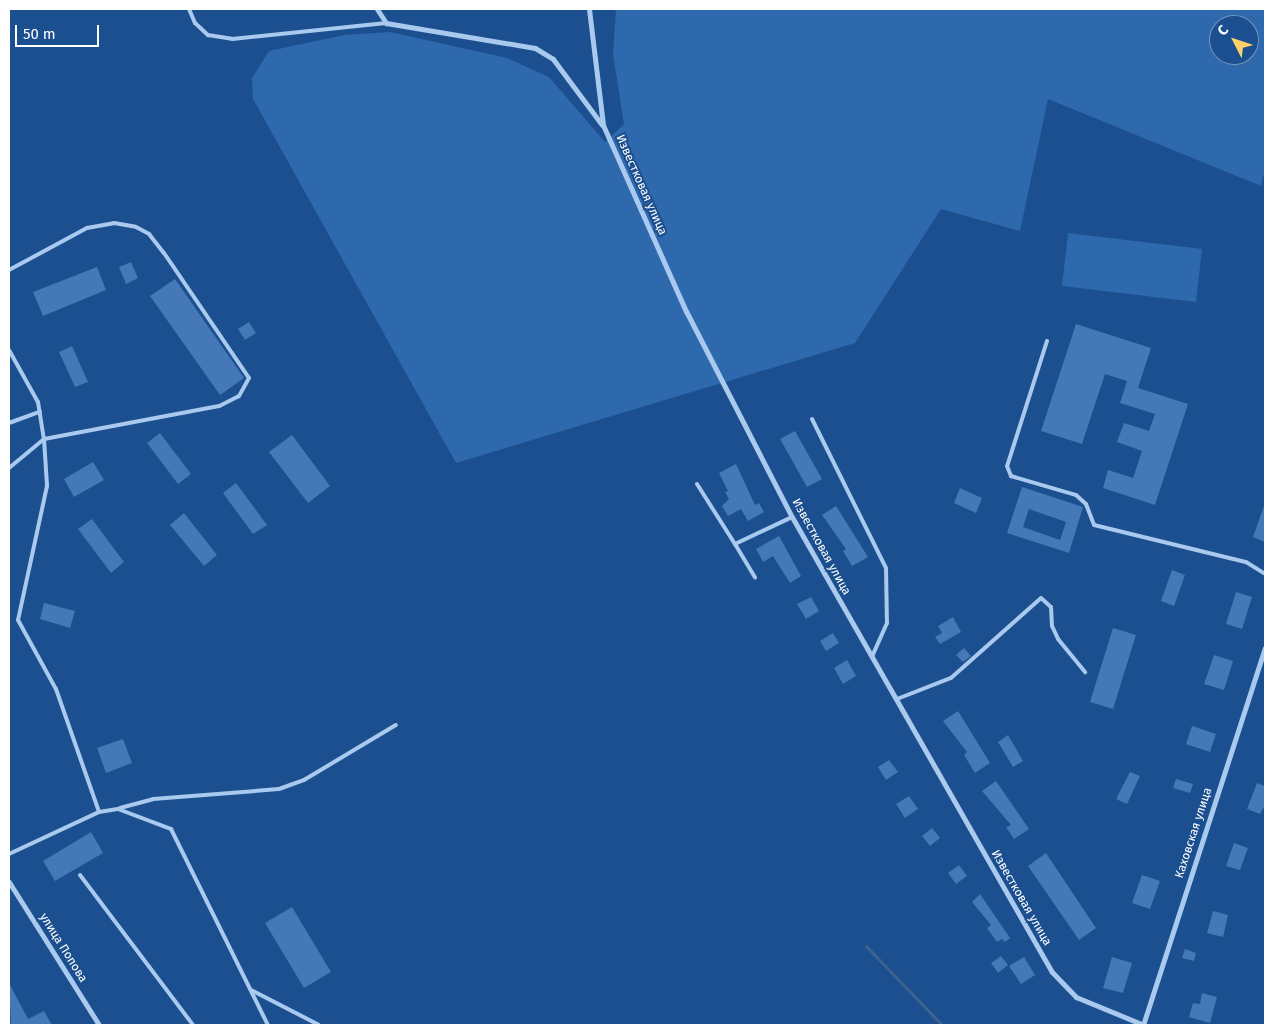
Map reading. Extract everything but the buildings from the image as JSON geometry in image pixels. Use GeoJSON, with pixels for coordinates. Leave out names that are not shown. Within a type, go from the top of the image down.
{"type":"FeatureCollection","features":[{"type":"Feature","properties":{"kind":"street"},"geometry":{"type":"LineString","coordinates":[[377,9],[386,23],[535,48],[553,59],[603,126]]}},
{"type":"Feature","properties":{"kind":"street","name":"Известковая улица"},"geometry":{"type":"LineString","coordinates":[[589,9],[603,126],[686,311],[792,517],[1052,972],[1076,997],[1144,1025]]}},
{"type":"Feature","properties":{"kind":"street","name":"Каховская улица"},"geometry":{"type":"LineString","coordinates":[[1144,1025],[1265,648]]}},
{"type":"Feature","properties":{"kind":"street","name":"улица Попова"},"geometry":{"type":"LineString","coordinates":[[9,882],[100,1025]]}},
{"type":"Feature","properties":{"kind":"lane"},"geometry":{"type":"LineString","coordinates":[[189,9],[195,23],[208,35],[232,39],[386,23]]}},
{"type":"Feature","properties":{"kind":"lane"},"geometry":{"type":"LineString","coordinates":[[9,270],[87,228],[114,223],[136,226],[159,247],[249,378],[239,396],[219,406],[44,439],[9,468]]}},
{"type":"Feature","properties":{"kind":"lane"},"geometry":{"type":"LineString","coordinates":[[1048,341],[1007,466],[1012,476],[1076,495],[1086,504],[1094,525],[1246,562],[1265,574]]}},
{"type":"Feature","properties":{"kind":"lane"},"geometry":{"type":"LineString","coordinates":[[9,350],[40,412],[47,486],[18,620],[56,689],[99,812]]}},
{"type":"Feature","properties":{"kind":"lane"},"geometry":{"type":"LineString","coordinates":[[9,423],[40,412]]}},
{"type":"Feature","properties":{"kind":"lane"},"geometry":{"type":"LineString","coordinates":[[812,419],[886,568],[887,623],[872,656]]}},
{"type":"Feature","properties":{"kind":"lane"},"geometry":{"type":"LineString","coordinates":[[697,484],[755,577]]}},
{"type":"Feature","properties":{"kind":"lane"},"geometry":{"type":"LineString","coordinates":[[735,544],[792,517]]}},
{"type":"Feature","properties":{"kind":"lane"},"geometry":{"type":"LineString","coordinates":[[896,699],[952,678],[1041,598],[1051,607],[1052,626],[1058,639],[1085,672]]}},
{"type":"Feature","properties":{"kind":"lane"},"geometry":{"type":"LineString","coordinates":[[9,854],[99,812],[153,799],[279,789],[304,780],[396,725]]}},
{"type":"Feature","properties":{"kind":"lane"},"geometry":{"type":"LineString","coordinates":[[118,808],[158,821],[177,835],[268,1025]]}},
{"type":"Feature","properties":{"kind":"lane"},"geometry":{"type":"LineString","coordinates":[[80,875],[193,1025]]}},
{"type":"Feature","properties":{"kind":"lane"},"geometry":{"type":"LineString","coordinates":[[251,990],[319,1025]]}},
{"type":"Feature","properties":{"kind":"shaded area"},"geometry":{"type":"Polygon","coordinates":[[[616,9],[1265,9],[1265,169],[1261,186],[1048,99],[1020,231],[941,209],[855,343],[456,463],[253,99],[252,78],[269,51],[344,35],[390,32],[507,58],[549,77],[605,142],[624,124],[613,54],[616,9]]]}},
{"type":"Feature","properties":{"kind":"shaded area"},"geometry":{"type":"Polygon","coordinates":[[[1068,233],[1202,249],[1196,302],[1062,286],[1068,233]]]}},
{"type":"Feature","properties":{"kind":"waterway"},"geometry":{"type":"LineString","coordinates":[[866,946],[942,1025]]}}]}
